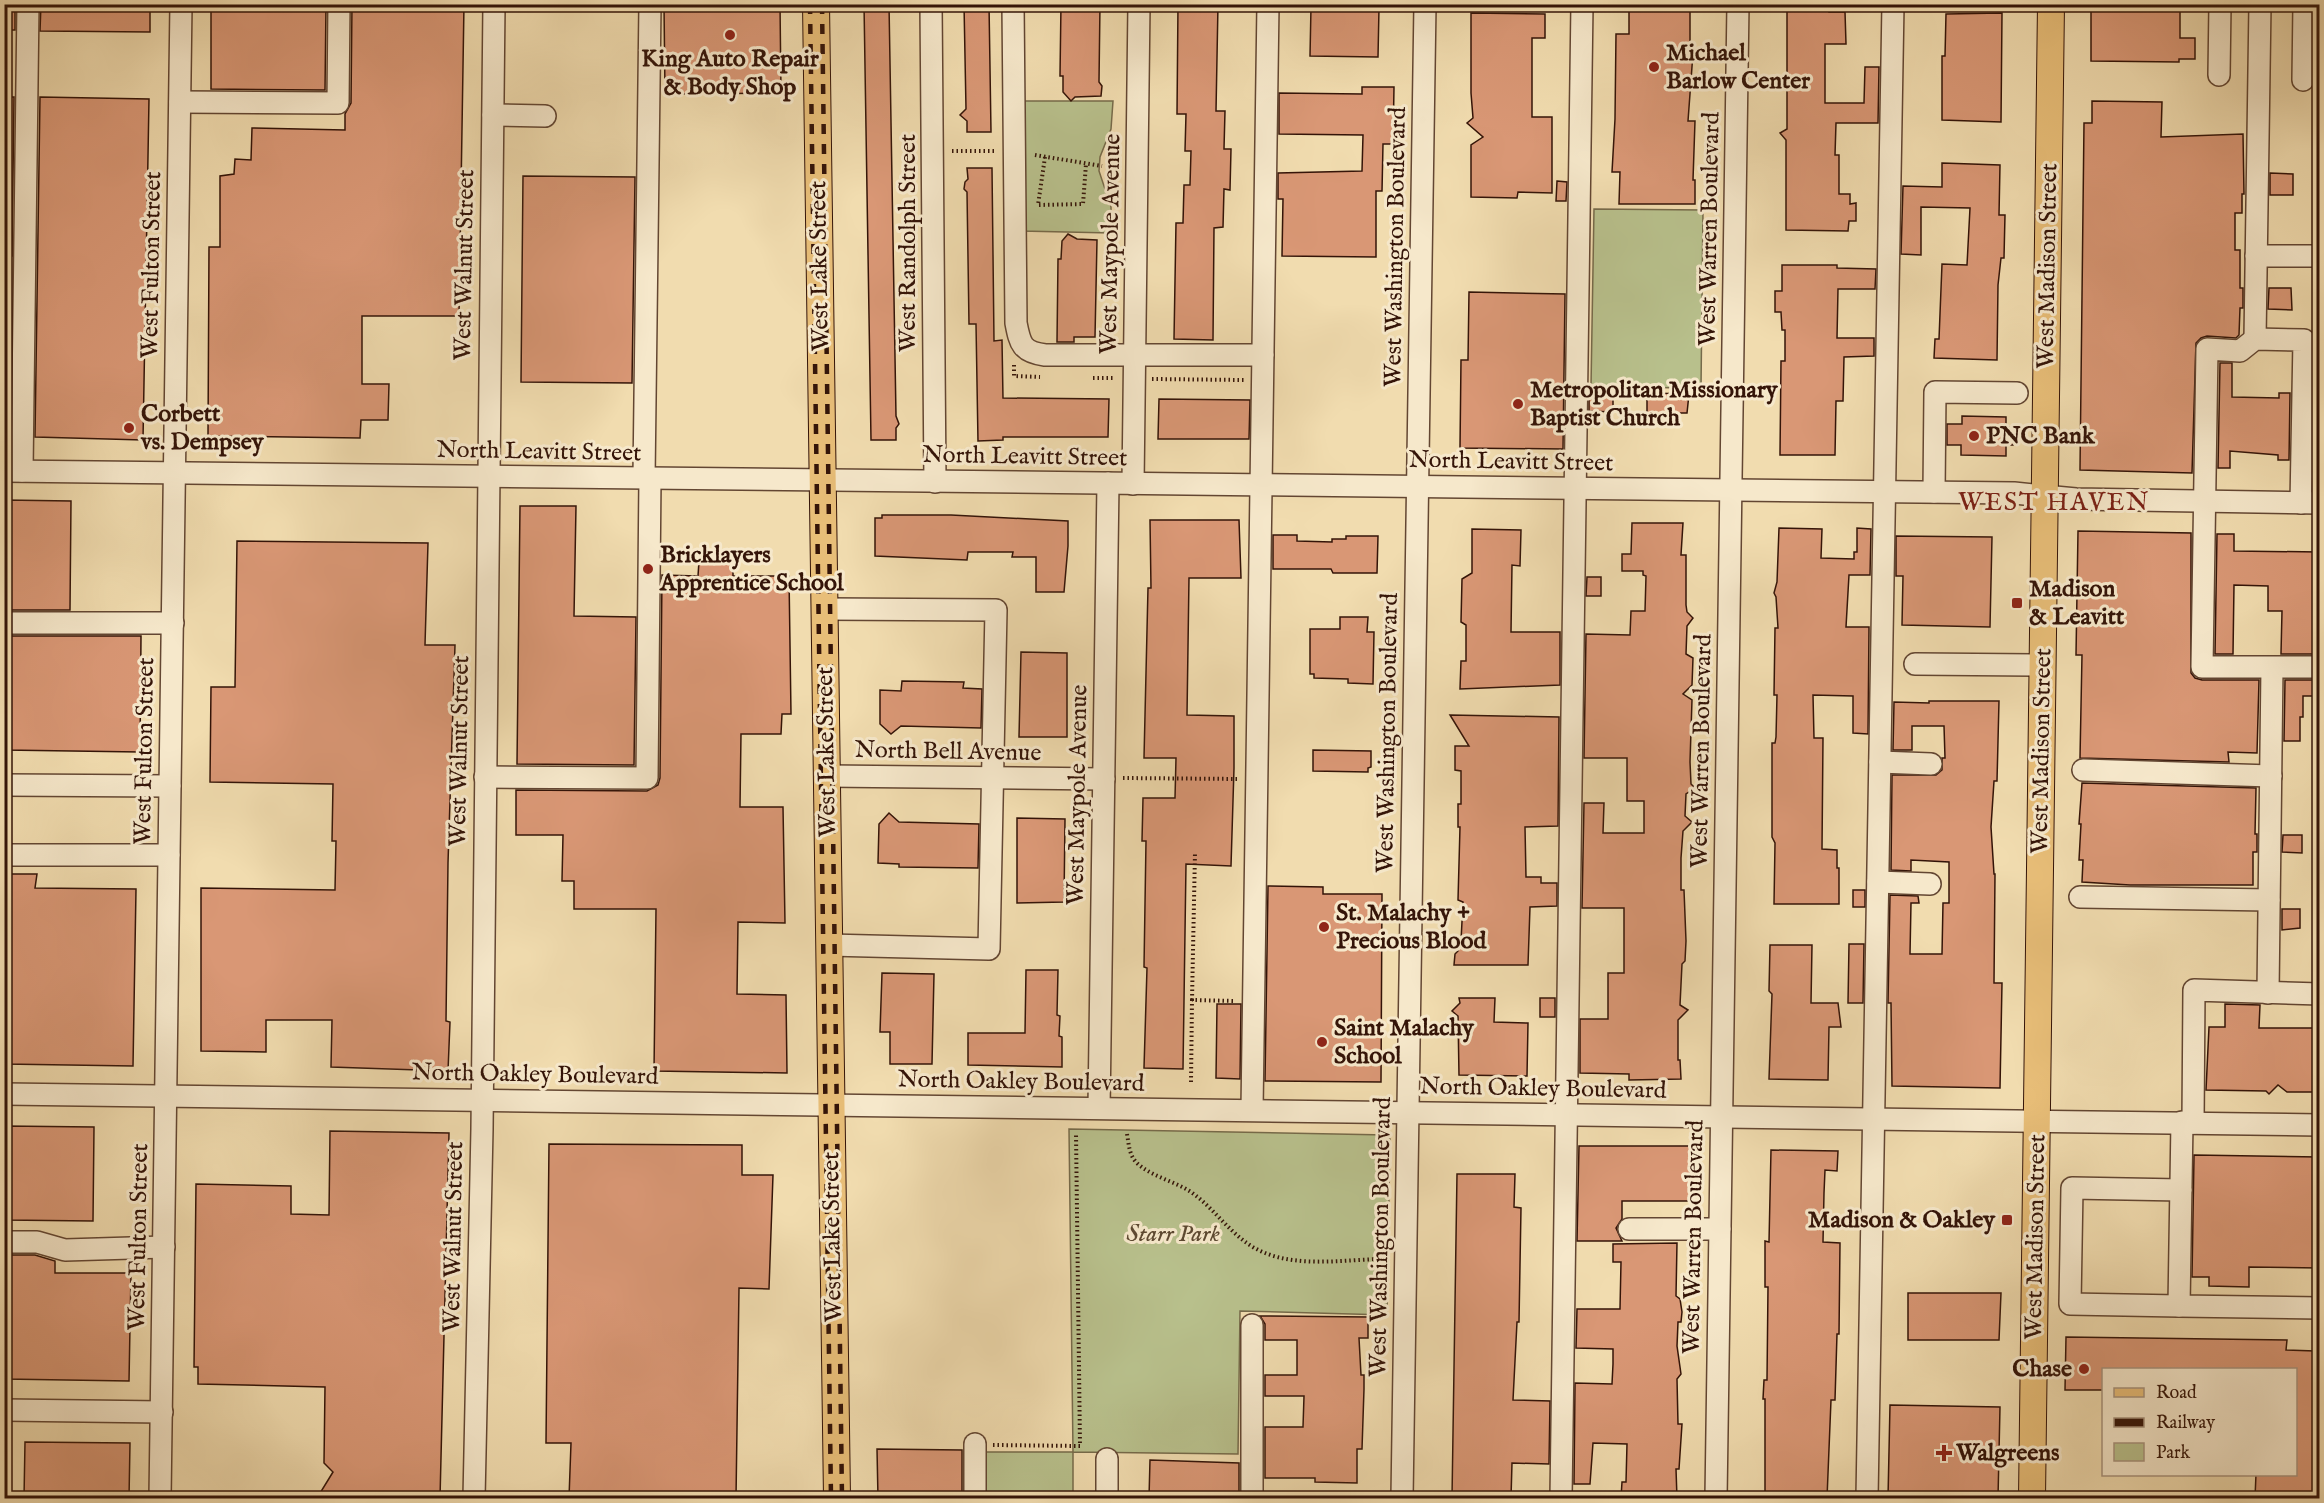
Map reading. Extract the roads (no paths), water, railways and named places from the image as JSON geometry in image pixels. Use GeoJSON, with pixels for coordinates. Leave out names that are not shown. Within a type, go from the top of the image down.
{"type":"FeatureCollection","features":[{"type":"Feature","properties":{"kind":"main road","name":"West Lake Street"},"geometry":{"type":"LineString","coordinates":[[816,4],[837,1498]]}},
{"type":"Feature","properties":{"kind":"main road","name":"West Madison Street"},"geometry":{"type":"LineString","coordinates":[[2032,1498],[2052,4]]}},
{"type":"Feature","properties":{"kind":"street"},"geometry":{"type":"LineString","coordinates":[[13,471],[28,4]]}},
{"type":"Feature","properties":{"kind":"street","name":"West Fulton Street"},"geometry":{"type":"LineString","coordinates":[[160,1498],[181,4]]}},
{"type":"Feature","properties":{"kind":"street"},"geometry":{"type":"LineString","coordinates":[[180,102],[338,103],[339,4]]}},
{"type":"Feature","properties":{"kind":"street","name":"West Walnut Street"},"geometry":{"type":"LineString","coordinates":[[474,1498],[482,1100],[494,4]]}},
{"type":"Feature","properties":{"kind":"street"},"geometry":{"type":"LineString","coordinates":[[485,777],[647,778],[650,4]]}},
{"type":"Feature","properties":{"kind":"street","name":"West Randolph Street"},"geometry":{"type":"LineString","coordinates":[[931,4],[935,482]]}},
{"type":"Feature","properties":{"kind":"street"},"geometry":{"type":"LineString","coordinates":[[1013,4],[1016,323],[1019,338],[1025,348],[1032,353],[1263,355]]}},
{"type":"Feature","properties":{"kind":"street","name":"West Maypole Avenue"},"geometry":{"type":"LineString","coordinates":[[1133,484],[1139,4]]}},
{"type":"Feature","properties":{"kind":"street"},"geometry":{"type":"LineString","coordinates":[[1252,1110],[1268,4]]}},
{"type":"Feature","properties":{"kind":"street","name":"West Washington Boulevard"},"geometry":{"type":"LineString","coordinates":[[1402,1498],[1425,4]]}},
{"type":"Feature","properties":{"kind":"street"},"geometry":{"type":"LineString","coordinates":[[1561,1498],[1582,4]]}},
{"type":"Feature","properties":{"kind":"street","name":"West Warren Boulevard"},"geometry":{"type":"LineString","coordinates":[[1716,1498],[1738,4]]}},
{"type":"Feature","properties":{"kind":"street"},"geometry":{"type":"LineString","coordinates":[[1868,1498],[1893,4]]}},
{"type":"Feature","properties":{"kind":"street"},"geometry":{"type":"LineString","coordinates":[[2219,75],[2220,4]]}},
{"type":"Feature","properties":{"kind":"street"},"geometry":{"type":"LineString","coordinates":[[2255,339],[2260,4]]}},
{"type":"Feature","properties":{"kind":"street"},"geometry":{"type":"LineString","coordinates":[[2303,80],[2304,4]]}},
{"type":"Feature","properties":{"kind":"street"},"geometry":{"type":"LineString","coordinates":[[493,115],[545,116]]}},
{"type":"Feature","properties":{"kind":"street"},"geometry":{"type":"LineString","coordinates":[[2256,255],[2319,256]]}},
{"type":"Feature","properties":{"kind":"street"},"geometry":{"type":"LineString","coordinates":[[2310,503],[2304,340],[2255,339],[2240,351],[2207,350],[2202,667],[2319,667]]}},
{"type":"Feature","properties":{"kind":"street"},"geometry":{"type":"LineString","coordinates":[[1934,492],[1935,392],[2017,393]]}},
{"type":"Feature","properties":{"kind":"street","name":"North Leavitt Street"},"geometry":{"type":"LineString","coordinates":[[13,471],[2014,493],[2076,499],[2310,503]]}},
{"type":"Feature","properties":{"kind":"street","name":"West Maypole Avenue"},"geometry":{"type":"LineString","coordinates":[[1100,1108],[1108,483]]}},
{"type":"Feature","properties":{"kind":"street"},"geometry":{"type":"LineString","coordinates":[[825,609],[996,610],[989,949],[829,945]]}},
{"type":"Feature","properties":{"kind":"street"},"geometry":{"type":"LineString","coordinates":[[4,623],[173,623]]}},
{"type":"Feature","properties":{"kind":"street"},"geometry":{"type":"LineString","coordinates":[[1915,664],[2043,665]]}},
{"type":"Feature","properties":{"kind":"street"},"geometry":{"type":"LineString","coordinates":[[2268,993],[2272,668]]}},
{"type":"Feature","properties":{"kind":"street"},"geometry":{"type":"LineString","coordinates":[[1880,762],[1931,764]]}},
{"type":"Feature","properties":{"kind":"street"},"geometry":{"type":"LineString","coordinates":[[2083,770],[2271,776]]}},
{"type":"Feature","properties":{"kind":"street","name":"North Bell Avenue"},"geometry":{"type":"LineString","coordinates":[[827,776],[1104,779]]}},
{"type":"Feature","properties":{"kind":"street"},"geometry":{"type":"LineString","coordinates":[[4,785],[170,786]]}},
{"type":"Feature","properties":{"kind":"street"},"geometry":{"type":"LineString","coordinates":[[4,855],[169,855]]}},
{"type":"Feature","properties":{"kind":"street"},"geometry":{"type":"LineString","coordinates":[[1878,882],[1930,884]]}},
{"type":"Feature","properties":{"kind":"street"},"geometry":{"type":"LineString","coordinates":[[2080,897],[2269,900]]}},
{"type":"Feature","properties":{"kind":"street"},"geometry":{"type":"LineString","coordinates":[[2179,1306],[2181,1190],[2188,1122],[2194,990],[2319,994]]}},
{"type":"Feature","properties":{"kind":"street","name":"North Oakley Boulevard"},"geometry":{"type":"LineString","coordinates":[[4,1094],[2319,1125]]}},
{"type":"Feature","properties":{"kind":"street"},"geometry":{"type":"LineString","coordinates":[[2181,1190],[2072,1188],[2070,1304],[2319,1308]]}},
{"type":"Feature","properties":{"kind":"street"},"geometry":{"type":"LineString","coordinates":[[1629,1229],[1720,1229]]}},
{"type":"Feature","properties":{"kind":"street"},"geometry":{"type":"LineString","coordinates":[[4,1242],[37,1242],[64,1250],[164,1247]]}},
{"type":"Feature","properties":{"kind":"street"},"geometry":{"type":"LineString","coordinates":[[1252,1325],[1252,1498]]}},
{"type":"Feature","properties":{"kind":"street"},"geometry":{"type":"LineString","coordinates":[[4,1410],[162,1412]]}},
{"type":"Feature","properties":{"kind":"street"},"geometry":{"type":"LineString","coordinates":[[975,1444],[975,1498]]}},
{"type":"Feature","properties":{"kind":"street"},"geometry":{"type":"LineString","coordinates":[[1107,1459],[1107,1498]]}},
{"type":"Feature","properties":{"kind":"railway"},"geometry":{"type":"LineString","coordinates":[[810,4],[831,1498]]}},
{"type":"Feature","properties":{"kind":"railway"},"geometry":{"type":"LineString","coordinates":[[822,4],[842,1498]]}},
{"type":"Feature","properties":{"kind":"place","name":"King Auto Repair & Body Shop"},"geometry":{"type":"Point","coordinates":[730,35]}},
{"type":"Feature","properties":{"kind":"place","name":"Michael Barlow Center"},"geometry":{"type":"Point","coordinates":[1654,67]}},
{"type":"Feature","properties":{"kind":"place","name":"Metropolitan Missionary Baptist Church"},"geometry":{"type":"Point","coordinates":[1518,404]}},
{"type":"Feature","properties":{"kind":"place","name":"Corbett vs. Dempsey"},"geometry":{"type":"Point","coordinates":[129,428]}},
{"type":"Feature","properties":{"kind":"place","name":"PNC Bank"},"geometry":{"type":"Point","coordinates":[1974,436]}},
{"type":"Feature","properties":{"kind":"place","name":"Bricklayers Apprentice School"},"geometry":{"type":"Point","coordinates":[648,569]}},
{"type":"Feature","properties":{"kind":"place","name":"Madison & Leavitt"},"geometry":{"type":"Point","coordinates":[2017,603]}},
{"type":"Feature","properties":{"kind":"place","name":"St. Malachy + Precious Blood"},"geometry":{"type":"Point","coordinates":[1324,927]}},
{"type":"Feature","properties":{"kind":"place","name":"Saint Malachy School"},"geometry":{"type":"Point","coordinates":[1322,1042]}},
{"type":"Feature","properties":{"kind":"place","name":"Madison & Oakley"},"geometry":{"type":"Point","coordinates":[2007,1220]}},
{"type":"Feature","properties":{"kind":"place","name":"Chase"},"geometry":{"type":"Point","coordinates":[2084,1369]}},
{"type":"Feature","properties":{"kind":"place","name":"Walgreens"},"geometry":{"type":"Point","coordinates":[1944,1453]}},
{"type":"Feature","properties":{"kind":"district","name":"WEST HAVEN"},"geometry":{"type":"Point","coordinates":[2054,502]}},
{"type":"Feature","properties":{"kind":"park label","name":"Starr Park"},"geometry":{"type":"Point","coordinates":[1173,1234]}}]}
